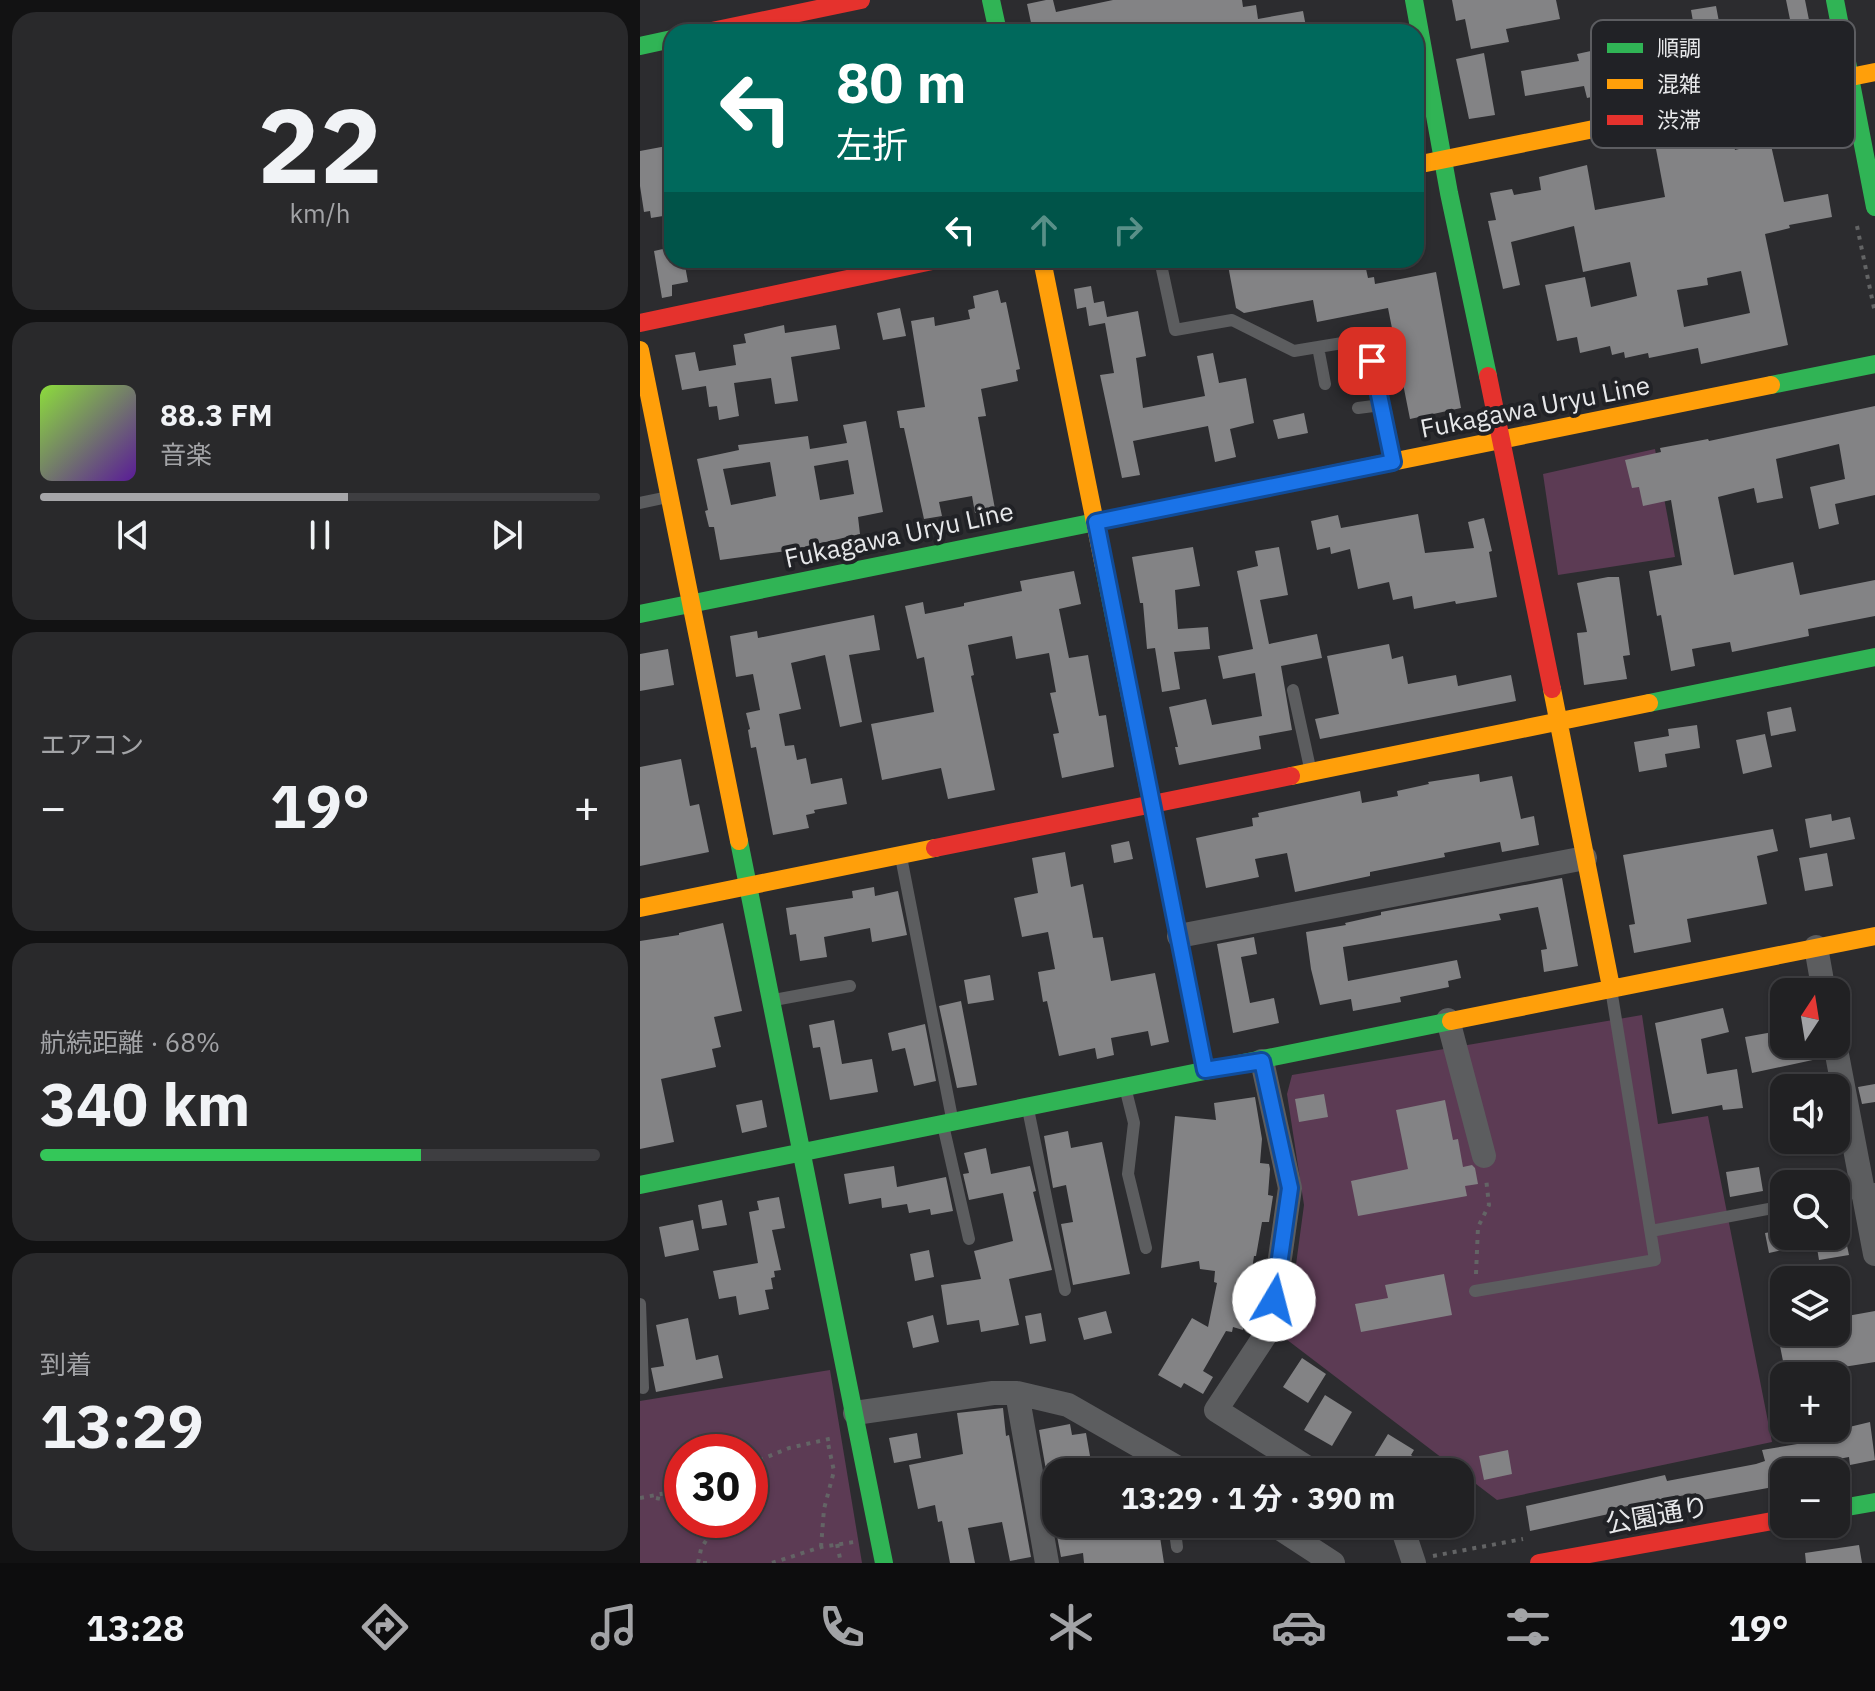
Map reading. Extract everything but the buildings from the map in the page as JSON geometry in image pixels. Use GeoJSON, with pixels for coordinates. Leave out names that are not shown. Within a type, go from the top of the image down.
{"type":"FeatureCollection","features":[{"type":"Feature","properties":{"kind":"street"},"geometry":{"type":"LineString","coordinates":[[746,24],[861,0]]}},
{"type":"Feature","properties":{"kind":"street"},"geometry":{"type":"LineString","coordinates":[[991,0],[996,24]]}},
{"type":"Feature","properties":{"kind":"street"},"geometry":{"type":"LineString","coordinates":[[1414,0],[1416,24]]}},
{"type":"Feature","properties":{"kind":"street"},"geometry":{"type":"LineString","coordinates":[[1835,0],[1839,20]]}},
{"type":"Feature","properties":{"kind":"street"},"geometry":{"type":"LineString","coordinates":[[640,46],[664,41]]}},
{"type":"Feature","properties":{"kind":"street"},"geometry":{"type":"LineString","coordinates":[[1855,77],[1875,72]]}},
{"type":"Feature","properties":{"kind":"street"},"geometry":{"type":"LineString","coordinates":[[1424,81],[1502,441],[1611,987]]}},
{"type":"Feature","properties":{"kind":"street"},"geometry":{"type":"LineString","coordinates":[[1855,108],[1875,207]]}},
{"type":"Feature","properties":{"kind":"street"},"geometry":{"type":"LineString","coordinates":[[1424,164],[1591,130]]}},
{"type":"Feature","properties":{"kind":"street"},"geometry":{"type":"LineString","coordinates":[[640,323],[899,268]]}},
{"type":"Feature","properties":{"kind":"street"},"geometry":{"type":"LineString","coordinates":[[1044,268],[1205,1070]]}},
{"type":"Feature","properties":{"kind":"street"},"geometry":{"type":"LineString","coordinates":[[640,350],[884,1563]]}},
{"type":"Feature","properties":{"kind":"street","name":"Fukagawa Uryu Line"},"geometry":{"type":"LineString","coordinates":[[640,614],[1875,364]]}},
{"type":"Feature","properties":{"kind":"street"},"geometry":{"type":"LineString","coordinates":[[640,908],[1875,657]]}},
{"type":"Feature","properties":{"kind":"street"},"geometry":{"type":"LineString","coordinates":[[1179,936],[1585,858]]}},
{"type":"Feature","properties":{"kind":"street"},"geometry":{"type":"LineString","coordinates":[[640,1185],[1875,936]]}},
{"type":"Feature","properties":{"kind":"street"},"geometry":{"type":"LineString","coordinates":[[1816,947],[1822,978]]}},
{"type":"Feature","properties":{"kind":"street"},"geometry":{"type":"LineString","coordinates":[[1448,1020],[1484,1156]]}},
{"type":"Feature","properties":{"kind":"street"},"geometry":{"type":"LineString","coordinates":[[1838,1058],[1869,1190],[1875,1254]]}},
{"type":"Feature","properties":{"kind":"street"},"geometry":{"type":"LineString","coordinates":[[1262,1061],[1290,1188],[1270,1328],[1216,1410],[1292,1458]]}},
{"type":"Feature","properties":{"kind":"street"},"geometry":{"type":"LineString","coordinates":[[857,1422],[993,1393],[1017,1393],[1068,1405],[1157,1458]]}},
{"type":"Feature","properties":{"kind":"street"},"geometry":{"type":"LineString","coordinates":[[1017,1393],[1047,1563]]}},
{"type":"Feature","properties":{"kind":"street"},"geometry":{"type":"LineString","coordinates":[[1850,1506],[1875,1502]]}},
{"type":"Feature","properties":{"kind":"street","name":"公園通り"},"geometry":{"type":"LineString","coordinates":[[1539,1563],[1770,1522]]}},
{"type":"Feature","properties":{"kind":"street"},"geometry":{"type":"LineString","coordinates":[[1295,1538],[1333,1563]]}},
{"type":"Feature","properties":{"kind":"street"},"geometry":{"type":"LineString","coordinates":[[1406,1538],[1414,1563]]}},
{"type":"Feature","properties":{"kind":"lane"},"geometry":{"type":"LineString","coordinates":[[1162,268],[1175,330],[1232,320],[1294,351],[1367,339],[1393,462]]}},
{"type":"Feature","properties":{"kind":"lane"},"geometry":{"type":"LineString","coordinates":[[1318,347],[1325,384]]}},
{"type":"Feature","properties":{"kind":"lane"},"geometry":{"type":"LineString","coordinates":[[1358,408],[1381,405]]}},
{"type":"Feature","properties":{"kind":"lane"},"geometry":{"type":"LineString","coordinates":[[640,503],[669,497]]}},
{"type":"Feature","properties":{"kind":"lane"},"geometry":{"type":"LineString","coordinates":[[1293,690],[1310,771]]}},
{"type":"Feature","properties":{"kind":"lane"},"geometry":{"type":"LineString","coordinates":[[900,855],[969,1239]]}},
{"type":"Feature","properties":{"kind":"lane"},"geometry":{"type":"LineString","coordinates":[[771,1001],[850,986]]}},
{"type":"Feature","properties":{"kind":"lane"},"geometry":{"type":"LineString","coordinates":[[1475,1291],[1655,1260],[1611,987]]}},
{"type":"Feature","properties":{"kind":"lane"},"geometry":{"type":"LineString","coordinates":[[1125,1086],[1134,1123],[1128,1174],[1146,1248]]}},
{"type":"Feature","properties":{"kind":"lane"},"geometry":{"type":"LineString","coordinates":[[1027,1106],[1065,1290]]}},
{"type":"Feature","properties":{"kind":"lane"},"geometry":{"type":"LineString","coordinates":[[1651,1231],[1770,1209]]}},
{"type":"Feature","properties":{"kind":"lane"},"geometry":{"type":"LineString","coordinates":[[640,1304],[643,1388]]}},
{"type":"Feature","properties":{"kind":"lane"},"geometry":{"type":"LineString","coordinates":[[1176,1538],[1177,1547]]}},
{"type":"Feature","properties":{"kind":"path"},"geometry":{"type":"LineString","coordinates":[[1475,1291],[1478,1227],[1489,1205],[1484,1156]]}},
{"type":"Feature","properties":{"kind":"path"},"geometry":{"type":"LineString","coordinates":[[768,1457],[827,1439],[857,1422]]}},
{"type":"Feature","properties":{"kind":"path"},"geometry":{"type":"LineString","coordinates":[[821,1547],[824,1509],[834,1471],[827,1439]]}},
{"type":"Feature","properties":{"kind":"path"},"geometry":{"type":"LineString","coordinates":[[643,1497],[664,1493]]}},
{"type":"Feature","properties":{"kind":"path"},"geometry":{"type":"LineString","coordinates":[[643,1497],[664,1499]]}},
{"type":"Feature","properties":{"kind":"path"},"geometry":{"type":"LineString","coordinates":[[709,1538],[701,1549],[700,1563],[710,1563]]}},
{"type":"Feature","properties":{"kind":"path"},"geometry":{"type":"LineString","coordinates":[[772,1563],[821,1547],[879,1539]]}},
{"type":"Feature","properties":{"kind":"path"},"geometry":{"type":"LineString","coordinates":[[837,1544],[841,1563]]}},
{"type":"Feature","properties":{"kind":"shaded area"},"geometry":{"type":"Polygon","coordinates":[[[1655,449],[1675,557],[1558,575],[1543,474],[1655,449]]]}},
{"type":"Feature","properties":{"kind":"shaded area"},"geometry":{"type":"Polygon","coordinates":[[[1642,1015],[1658,1124],[1708,1116],[1772,1442],[1497,1500],[1474,1482],[1474,1458],[1442,1458],[1286,1339],[1304,1205],[1287,1094],[1292,1075],[1642,1015]]]}},
{"type":"Feature","properties":{"kind":"shaded area"},"geometry":{"type":"Polygon","coordinates":[[[830,1370],[862,1563],[640,1563],[640,1401],[830,1370]]]}},
{"type":"Feature","properties":{"kind":"traffic: fast"},"geometry":{"type":"LineString","coordinates":[[991,0],[996,24]]}},
{"type":"Feature","properties":{"kind":"traffic: fast"},"geometry":{"type":"LineString","coordinates":[[1414,0],[1418,24]]}},
{"type":"Feature","properties":{"kind":"traffic: fast"},"geometry":{"type":"LineString","coordinates":[[1835,0],[1839,20]]}},
{"type":"Feature","properties":{"kind":"traffic: fast"},"geometry":{"type":"LineString","coordinates":[[640,46],[664,41]]}},
{"type":"Feature","properties":{"kind":"traffic: fast"},"geometry":{"type":"LineString","coordinates":[[1424,55],[1449,193],[1488,376]]}},
{"type":"Feature","properties":{"kind":"traffic: fast"},"geometry":{"type":"LineString","coordinates":[[1855,104],[1875,207]]}},
{"type":"Feature","properties":{"kind":"traffic: fast"},"geometry":{"type":"LineString","coordinates":[[1771,385],[1875,364]]}},
{"type":"Feature","properties":{"kind":"traffic: fast"},"geometry":{"type":"LineString","coordinates":[[640,614],[1155,510]]}},
{"type":"Feature","properties":{"kind":"traffic: fast"},"geometry":{"type":"LineString","coordinates":[[1104,567],[1205,1070]]}},
{"type":"Feature","properties":{"kind":"traffic: fast"},"geometry":{"type":"LineString","coordinates":[[1649,703],[1875,657]]}},
{"type":"Feature","properties":{"kind":"traffic: fast"},"geometry":{"type":"LineString","coordinates":[[739,841],[884,1563]]}},
{"type":"Feature","properties":{"kind":"traffic: fast"},"geometry":{"type":"LineString","coordinates":[[640,1185],[1451,1021]]}},
{"type":"Feature","properties":{"kind":"traffic: fast"},"geometry":{"type":"LineString","coordinates":[[1850,1506],[1875,1502]]}},
{"type":"Feature","properties":{"kind":"traffic: slow"},"geometry":{"type":"LineString","coordinates":[[1855,76],[1875,72]]}},
{"type":"Feature","properties":{"kind":"traffic: slow"},"geometry":{"type":"LineString","coordinates":[[1424,163],[1591,130]]}},
{"type":"Feature","properties":{"kind":"traffic: slow"},"geometry":{"type":"LineString","coordinates":[[1044,268],[1104,567]]}},
{"type":"Feature","properties":{"kind":"traffic: slow"},"geometry":{"type":"LineString","coordinates":[[640,350],[739,841]]}},
{"type":"Feature","properties":{"kind":"traffic: slow"},"geometry":{"type":"LineString","coordinates":[[1155,510],[1771,385]]}},
{"type":"Feature","properties":{"kind":"traffic: slow"},"geometry":{"type":"LineString","coordinates":[[1552,689],[1611,987]]}},
{"type":"Feature","properties":{"kind":"traffic: slow"},"geometry":{"type":"LineString","coordinates":[[1291,776],[1649,703]]}},
{"type":"Feature","properties":{"kind":"traffic: slow"},"geometry":{"type":"LineString","coordinates":[[640,908],[935,848]]}},
{"type":"Feature","properties":{"kind":"traffic: slow"},"geometry":{"type":"LineString","coordinates":[[1451,1021],[1875,936]]}},
{"type":"Feature","properties":{"kind":"traffic: jam"},"geometry":{"type":"LineString","coordinates":[[746,24],[861,0]]}},
{"type":"Feature","properties":{"kind":"traffic: jam"},"geometry":{"type":"LineString","coordinates":[[640,323],[899,268]]}},
{"type":"Feature","properties":{"kind":"traffic: jam"},"geometry":{"type":"LineString","coordinates":[[1488,376],[1552,689]]}},
{"type":"Feature","properties":{"kind":"traffic: jam"},"geometry":{"type":"LineString","coordinates":[[935,848],[1291,776]]}},
{"type":"Feature","properties":{"kind":"traffic: jam"},"geometry":{"type":"LineString","coordinates":[[1539,1563],[1770,1522]]}},
{"type":"Feature","properties":{"kind":"route"},"geometry":{"type":"LineString","coordinates":[[1274,1300],[1290,1188],[1262,1061],[1205,1070],[1096,522],[1393,462],[1372,361]]}}]}
